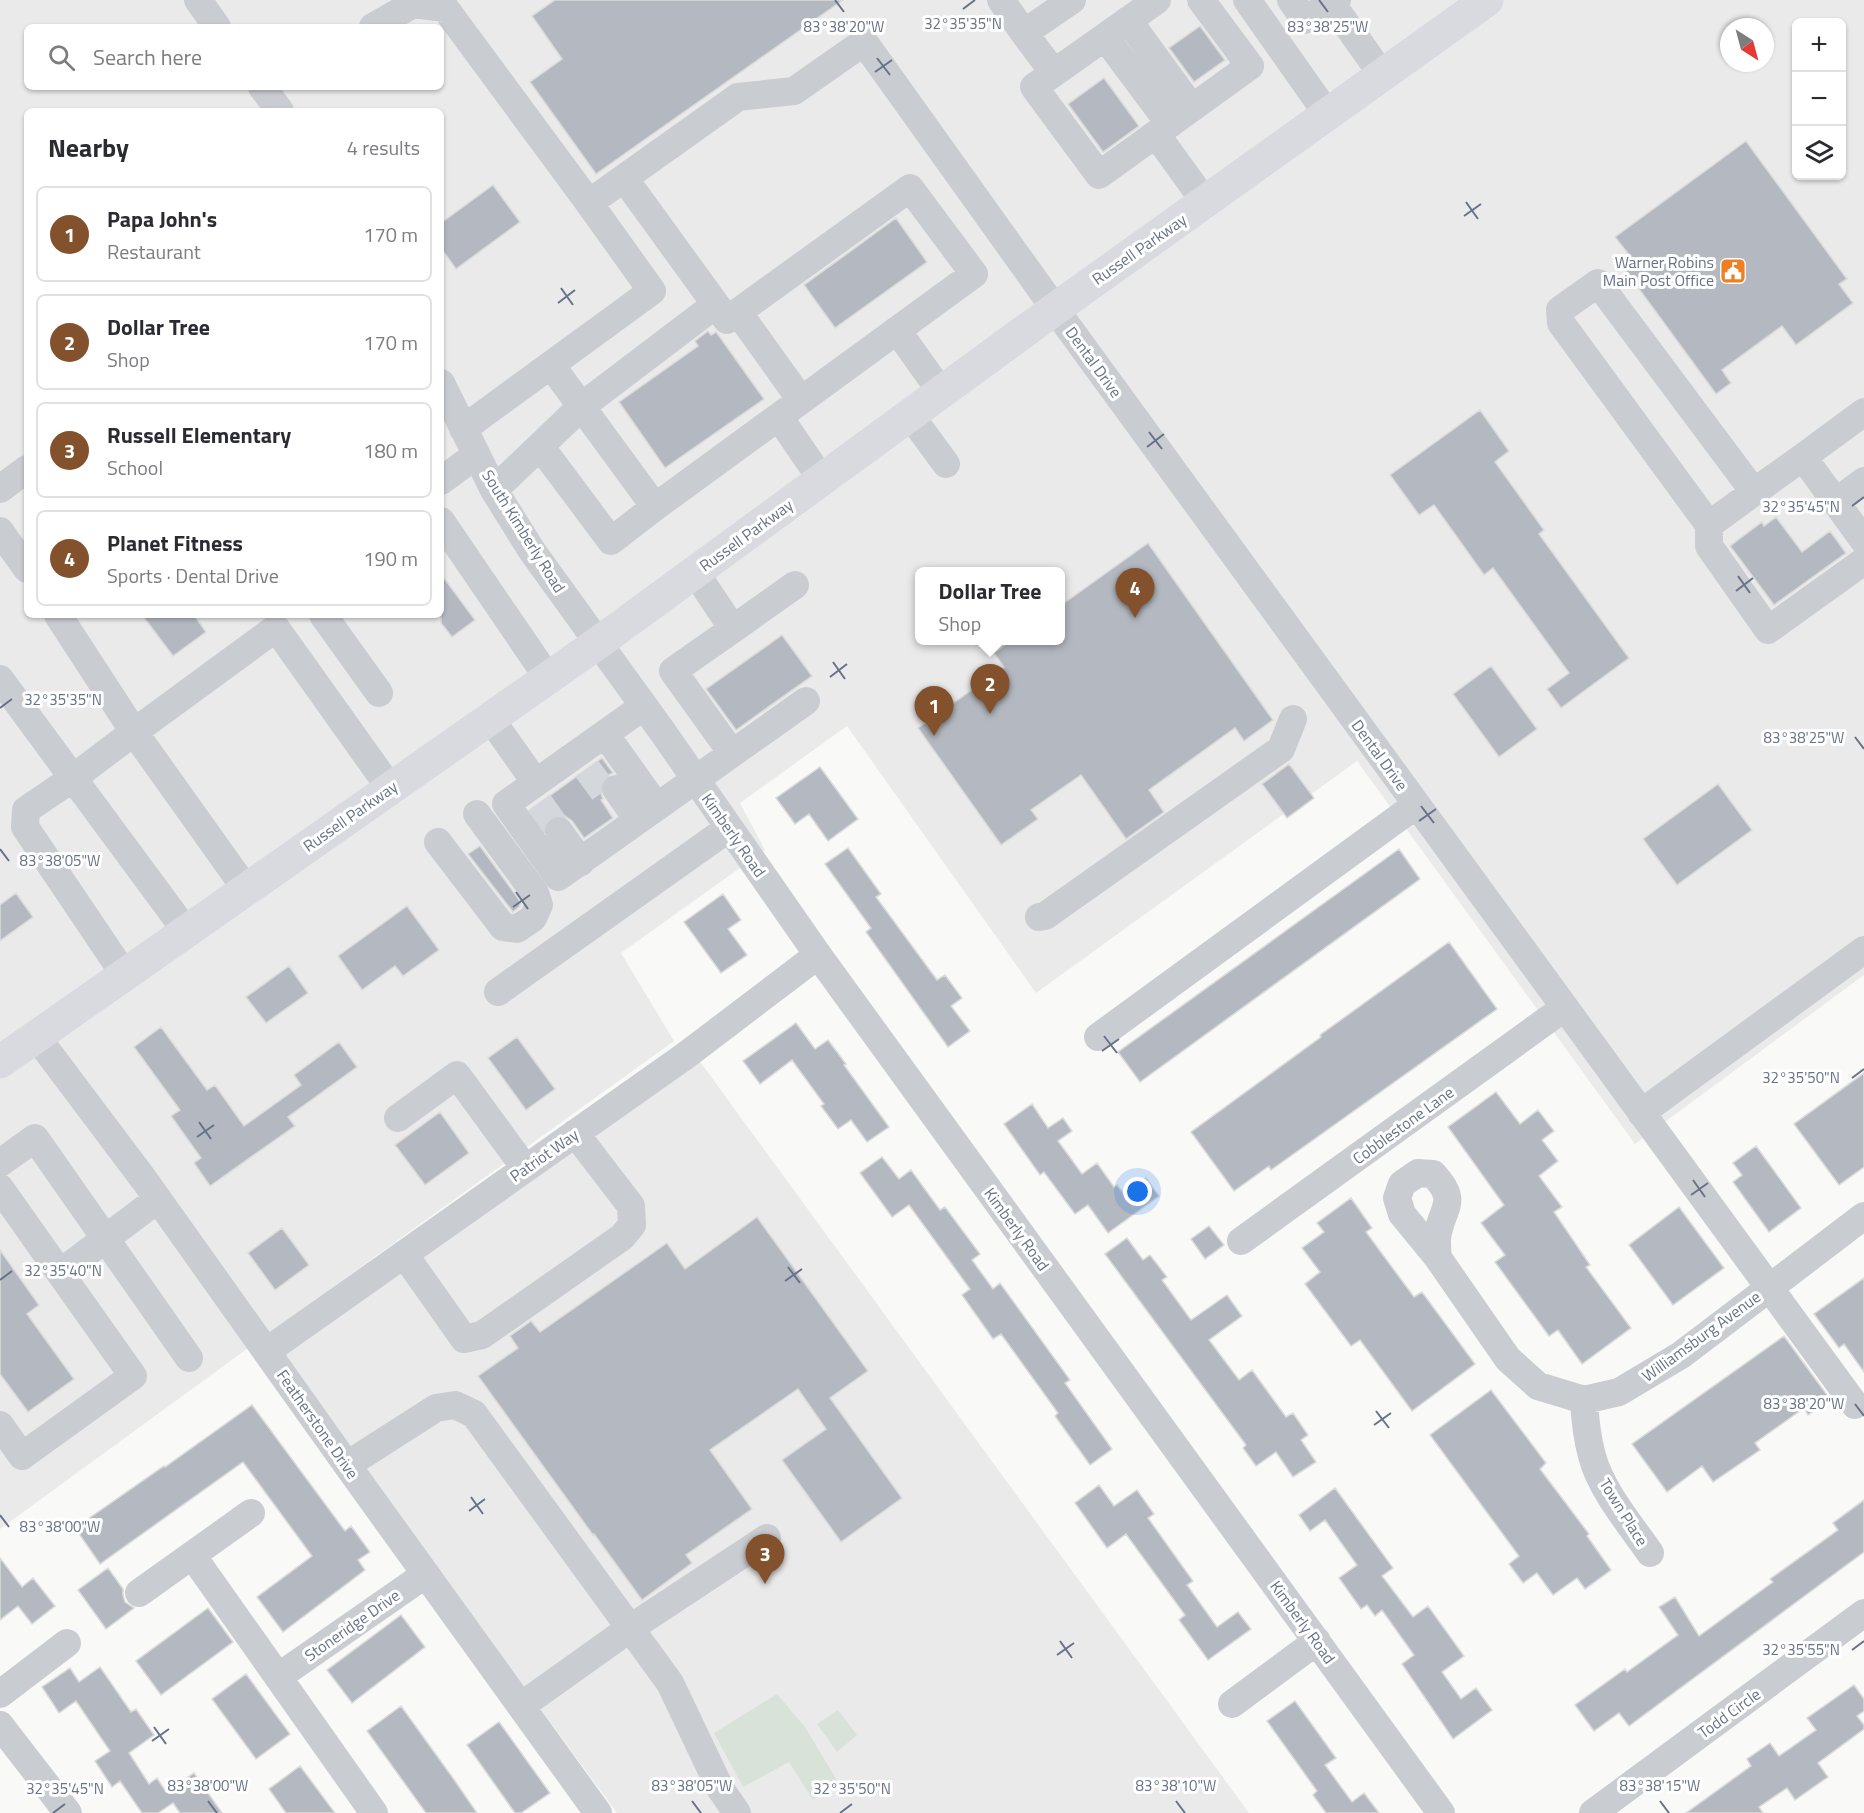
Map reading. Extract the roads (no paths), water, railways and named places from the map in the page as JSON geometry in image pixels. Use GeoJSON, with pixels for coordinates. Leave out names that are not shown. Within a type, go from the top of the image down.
{"type":"FeatureCollection","features":[{"type":"Feature","properties":{"kind":"main road","name":"Russell Parkway"},"geometry":{"type":"LineString","coordinates":[[1,1060],[598,643],[1055,309],[1383,76],[1466,6]]}},
{"type":"Feature","properties":{"kind":"street"},"geometry":{"type":"LineString","coordinates":[[198,0],[216,24]]}},
{"type":"Feature","properties":{"kind":"street"},"geometry":{"type":"LineString","coordinates":[[1000,0],[1054,73]]}},
{"type":"Feature","properties":{"kind":"street"},"geometry":{"type":"LineString","coordinates":[[1024,33],[1072,0]]}},
{"type":"Feature","properties":{"kind":"street"},"geometry":{"type":"LineString","coordinates":[[1157,0],[1034,87],[1099,175],[1250,66],[1274,38],[1294,5],[1305,20],[1334,2],[1383,76]]}},
{"type":"Feature","properties":{"kind":"street"},"geometry":{"type":"LineString","coordinates":[[1201,0],[1250,66]]}},
{"type":"Feature","properties":{"kind":"street"},"geometry":{"type":"LineString","coordinates":[[1247,0],[1328,115]]}},
{"type":"Feature","properties":{"kind":"street"},"geometry":{"type":"LineString","coordinates":[[378,24],[413,4],[446,8],[652,291],[463,429]]}},
{"type":"Feature","properties":{"kind":"street"},"geometry":{"type":"LineString","coordinates":[[1128,20],[1206,202]]}},
{"type":"Feature","properties":{"kind":"street"},"geometry":{"type":"LineString","coordinates":[[1105,37],[1173,122]]}},
{"type":"Feature","properties":{"kind":"street","name":"Dental Drive"},"geometry":{"type":"LineString","coordinates":[[624,178],[738,97],[794,91],[864,42],[1055,309],[1855,1405]]}},
{"type":"Feature","properties":{"kind":"street"},"geometry":{"type":"LineString","coordinates":[[589,203],[624,178],[727,308],[790,409],[822,480]]}},
{"type":"Feature","properties":{"kind":"street"},"geometry":{"type":"LineString","coordinates":[[494,490],[540,446],[582,406],[910,188],[974,274],[611,541],[540,446]]}},
{"type":"Feature","properties":{"kind":"street"},"geometry":{"type":"LineString","coordinates":[[1754,492],[1598,283],[1560,310],[1561,322],[1709,525],[1709,546],[1768,630],[1864,561]]}},
{"type":"Feature","properties":{"kind":"street"},"geometry":{"type":"LineString","coordinates":[[897,330],[941,392]]}},
{"type":"Feature","properties":{"kind":"street"},"geometry":{"type":"LineString","coordinates":[[551,365],[656,507]]}},
{"type":"Feature","properties":{"kind":"street","name":"South Kimberly Road"},"geometry":{"type":"LineString","coordinates":[[444,389],[494,490],[532,551],[598,643]]}},
{"type":"Feature","properties":{"kind":"street"},"geometry":{"type":"LineString","coordinates":[[1709,525],[1864,412]]}},
{"type":"Feature","properties":{"kind":"street"},"geometry":{"type":"LineString","coordinates":[[910,415],[946,464]]}},
{"type":"Feature","properties":{"kind":"street"},"geometry":{"type":"LineString","coordinates":[[444,479],[476,455]]}},
{"type":"Feature","properties":{"kind":"street"},"geometry":{"type":"LineString","coordinates":[[1803,457],[1864,541]]}},
{"type":"Feature","properties":{"kind":"street"},"geometry":{"type":"LineString","coordinates":[[0,489],[24,471]]}},
{"type":"Feature","properties":{"kind":"street"},"geometry":{"type":"LineString","coordinates":[[1836,502],[1864,481]]}},
{"type":"Feature","properties":{"kind":"street"},"geometry":{"type":"LineString","coordinates":[[444,525],[548,678]]}},
{"type":"Feature","properties":{"kind":"street"},"geometry":{"type":"LineString","coordinates":[[0,531],[24,565]]}},
{"type":"Feature","properties":{"kind":"street"},"geometry":{"type":"LineString","coordinates":[[695,572],[733,629]]}},
{"type":"Feature","properties":{"kind":"street"},"geometry":{"type":"LineString","coordinates":[[732,753],[673,671],[795,585]]}},
{"type":"Feature","properties":{"kind":"street"},"geometry":{"type":"LineString","coordinates":[[60,618],[134,732],[246,889]]}},
{"type":"Feature","properties":{"kind":"street"},"geometry":{"type":"LineString","coordinates":[[325,618],[379,693]]}},
{"type":"Feature","properties":{"kind":"street"},"geometry":{"type":"LineString","coordinates":[[124,974],[24,827],[26,810],[285,622],[390,788]]}},
{"type":"Feature","properties":{"kind":"street","name":"Kimberly Road"},"geometry":{"type":"LineString","coordinates":[[598,643],[818,955],[1441,1813]]}},
{"type":"Feature","properties":{"kind":"street"},"geometry":{"type":"LineString","coordinates":[[0,679],[186,931]]}},
{"type":"Feature","properties":{"kind":"street"},"geometry":{"type":"LineString","coordinates":[[515,801],[558,877],[806,701]]}},
{"type":"Feature","properties":{"kind":"street"},"geometry":{"type":"LineString","coordinates":[[515,801],[590,753],[644,706]]}},
{"type":"Feature","properties":{"kind":"street"},"geometry":{"type":"LineString","coordinates":[[438,842],[503,927],[517,929],[533,918],[539,905],[538,898],[515,801],[490,718]]}},
{"type":"Feature","properties":{"kind":"street"},"geometry":{"type":"LineString","coordinates":[[1039,917],[1045,916],[1281,749],[1293,719]]}},
{"type":"Feature","properties":{"kind":"street"},"geometry":{"type":"LineString","coordinates":[[590,753],[641,818]]}},
{"type":"Feature","properties":{"kind":"street"},"geometry":{"type":"LineString","coordinates":[[611,793],[641,818]]}},
{"type":"Feature","properties":{"kind":"street"},"geometry":{"type":"LineString","coordinates":[[1098,1037],[1416,805]]}},
{"type":"Feature","properties":{"kind":"street"},"geometry":{"type":"LineString","coordinates":[[498,992],[729,828]]}},
{"type":"Feature","properties":{"kind":"street"},"geometry":{"type":"LineString","coordinates":[[554,834],[576,865]]}},
{"type":"Feature","properties":{"kind":"street"},"geometry":{"type":"LineString","coordinates":[[1641,1113],[1864,950]]}},
{"type":"Feature","properties":{"kind":"street","name":"Patriot Way"},"geometry":{"type":"LineString","coordinates":[[267,1351],[685,1056],[818,955]]}},
{"type":"Feature","properties":{"kind":"street","name":"Cobblestone Lane"},"geometry":{"type":"LineString","coordinates":[[1241,1241],[1564,1008]]}},
{"type":"Feature","properties":{"kind":"street","name":"Featherstone Drive"},"geometry":{"type":"LineString","coordinates":[[36,1036],[158,1199],[347,1466],[598,1813]]}},
{"type":"Feature","properties":{"kind":"street"},"geometry":{"type":"LineString","coordinates":[[398,1118],[457,1075],[525,1168]]}},
{"type":"Feature","properties":{"kind":"street"},"geometry":{"type":"LineString","coordinates":[[404,1254],[464,1339],[482,1335],[622,1237],[632,1225],[630,1206],[575,1133]]}},
{"type":"Feature","properties":{"kind":"street"},"geometry":{"type":"LineString","coordinates":[[0,1163],[35,1138],[189,1358]]}},
{"type":"Feature","properties":{"kind":"street"},"geometry":{"type":"LineString","coordinates":[[1384,1138],[1409,1178],[1418,1173],[1433,1173],[1444,1185],[1449,1203],[1437,1238],[1438,1258]]}},
{"type":"Feature","properties":{"kind":"street","name":"Williamsburg Avenue"},"geometry":{"type":"LineString","coordinates":[[1409,1178],[1402,1184],[1397,1198],[1402,1214],[1438,1258],[1508,1359],[1538,1386],[1584,1400],[1619,1392],[1681,1355],[1864,1216]]}},
{"type":"Feature","properties":{"kind":"street"},"geometry":{"type":"LineString","coordinates":[[0,1188],[133,1376],[22,1455],[0,1425]]}},
{"type":"Feature","properties":{"kind":"street"},"geometry":{"type":"LineString","coordinates":[[60,1273],[158,1199]]}},
{"type":"Feature","properties":{"kind":"street","name":"Town Place"},"geometry":{"type":"LineString","coordinates":[[1584,1400],[1586,1431],[1593,1459],[1611,1499],[1650,1553]]}},
{"type":"Feature","properties":{"kind":"street"},"geometry":{"type":"LineString","coordinates":[[347,1466],[435,1408],[455,1405],[474,1414],[670,1683],[720,1788],[737,1813]]}},
{"type":"Feature","properties":{"kind":"street"},"geometry":{"type":"LineString","coordinates":[[139,1593],[251,1513]]}},
{"type":"Feature","properties":{"kind":"street"},"geometry":{"type":"LineString","coordinates":[[521,1706],[629,1629],[767,1538]]}},
{"type":"Feature","properties":{"kind":"street"},"geometry":{"type":"LineString","coordinates":[[192,1555],[374,1813]]}},
{"type":"Feature","properties":{"kind":"street","name":"Stoneridge Drive"},"geometry":{"type":"LineString","coordinates":[[278,1677],[426,1574]]}},
{"type":"Feature","properties":{"kind":"street","name":"Todd Circle"},"geometry":{"type":"LineString","coordinates":[[1593,1813],[1864,1613]]}},
{"type":"Feature","properties":{"kind":"street"},"geometry":{"type":"LineString","coordinates":[[1232,1704],[1317,1641]]}},
{"type":"Feature","properties":{"kind":"street"},"geometry":{"type":"LineString","coordinates":[[0,1695],[67,1643]]}},
{"type":"Feature","properties":{"kind":"street"},"geometry":{"type":"LineString","coordinates":[[0,1725],[68,1813]]}},
{"type":"Feature","properties":{"kind":"tunnel"},"geometry":{"type":"LineString","coordinates":[[587,769],[607,796]]}},
{"type":"Feature","properties":{"kind":"tunnel"},"geometry":{"type":"LineString","coordinates":[[539,803],[559,831]]}},
{"type":"Feature","properties":{"kind":"place","name":"Warner Robins Main Post Office"},"geometry":{"type":"Point","coordinates":[1733,271]}},
{"type":"Feature","properties":{"kind":"place","name":"Planet Fitness"},"geometry":{"type":"Point","coordinates":[1135,618]}},
{"type":"Feature","properties":{"kind":"place","name":"Dollar Tree"},"geometry":{"type":"Point","coordinates":[990,714]}},
{"type":"Feature","properties":{"kind":"place","name":"Papa John's"},"geometry":{"type":"Point","coordinates":[934,736]}},
{"type":"Feature","properties":{"kind":"place","name":"Russell Elementary"},"geometry":{"type":"Point","coordinates":[765,1584]}}]}
